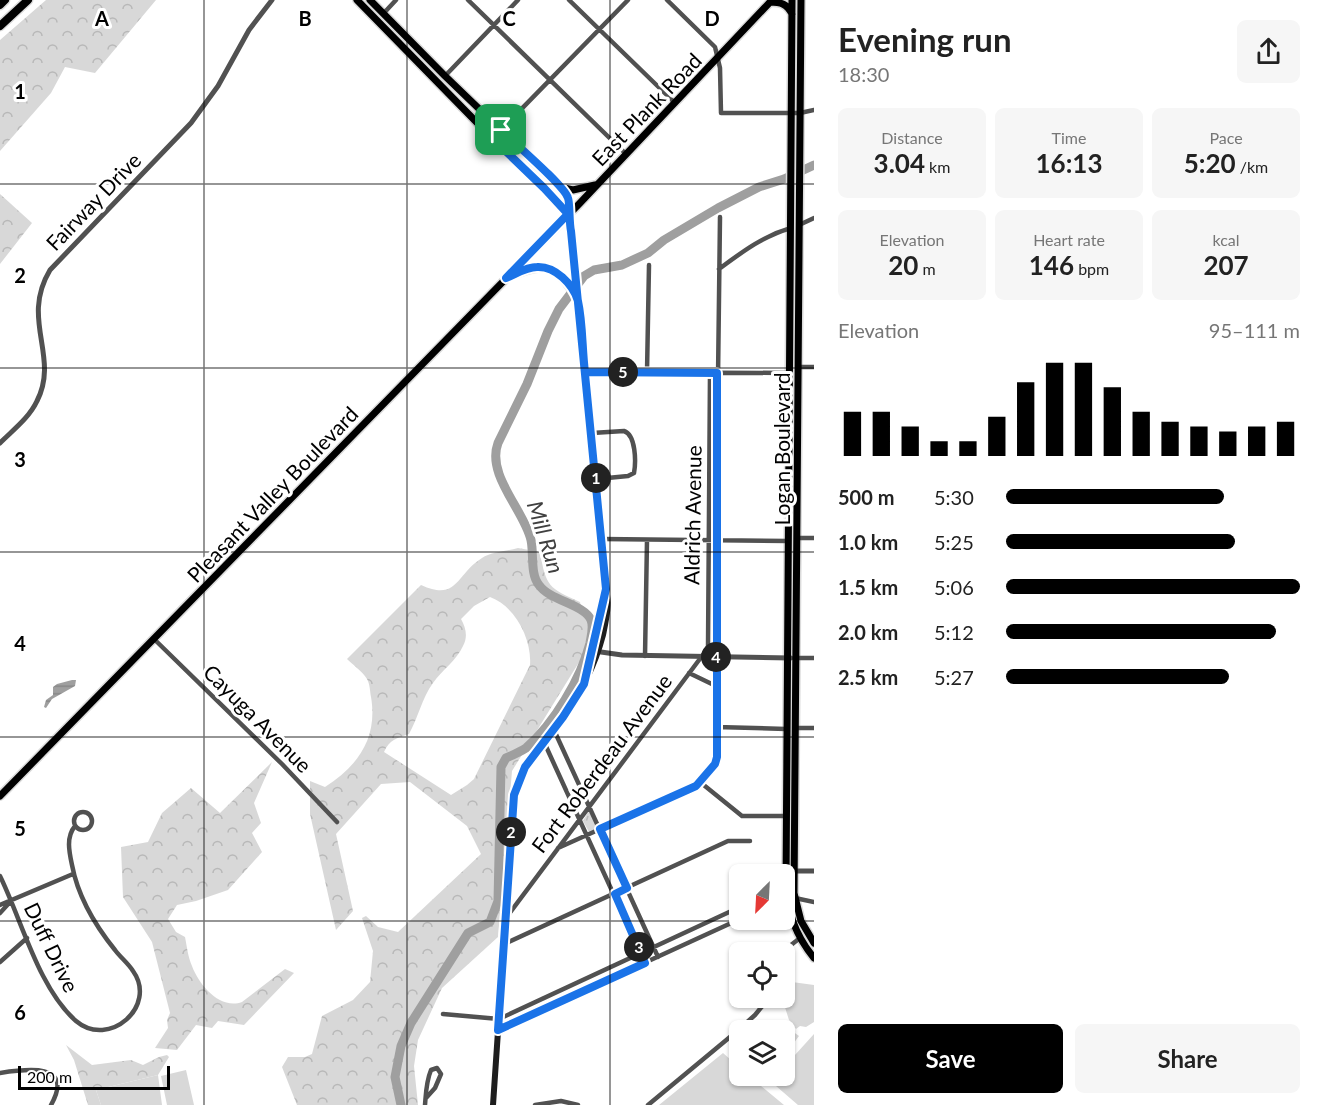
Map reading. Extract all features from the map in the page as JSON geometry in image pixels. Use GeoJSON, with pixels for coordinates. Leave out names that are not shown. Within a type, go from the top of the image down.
{"type":"FeatureCollection","features":[{"type":"Feature","properties":{"kind":"highway"},"geometry":{"type":"LineString","coordinates":[[0,5],[5,0]]}},
{"type":"Feature","properties":{"kind":"highway"},"geometry":{"type":"LineString","coordinates":[[0,26],[28,0]]}},
{"type":"Feature","properties":{"kind":"main road"},"geometry":{"type":"LineString","coordinates":[[357,0],[568,214]]}},
{"type":"Feature","properties":{"kind":"main road"},"geometry":{"type":"LineString","coordinates":[[370,0],[560,187],[568,198],[606,589],[596,651],[584,684],[570,708],[525,767],[514,795],[493,1105]]}},
{"type":"Feature","properties":{"kind":"main road","name":"Logan Boulevard"},"geometry":{"type":"LineString","coordinates":[[785,864],[792,0]]}},
{"type":"Feature","properties":{"kind":"main road","name":"Logan Boulevard"},"geometry":{"type":"LineString","coordinates":[[795,864],[801,0]]}},
{"type":"Feature","properties":{"kind":"main road"},"geometry":{"type":"LineString","coordinates":[[771,1],[784,4],[792,14]]}},
{"type":"Feature","properties":{"kind":"main road","name":"East Plank Road"},"geometry":{"type":"LineString","coordinates":[[568,214],[771,1]]}},
{"type":"Feature","properties":{"kind":"main road"},"geometry":{"type":"LineString","coordinates":[[439,83],[446,76]]}},
{"type":"Feature","properties":{"kind":"main road"},"geometry":{"type":"LineString","coordinates":[[492,138],[501,130]]}},
{"type":"Feature","properties":{"kind":"main road"},"geometry":{"type":"LineString","coordinates":[[560,187],[573,190],[598,184]]}},
{"type":"Feature","properties":{"kind":"main road","name":"Pleasant Valley Boulevard"},"geometry":{"type":"LineString","coordinates":[[0,796],[568,214]]}},
{"type":"Feature","properties":{"kind":"main road"},"geometry":{"type":"LineString","coordinates":[[506,278],[527,269],[541,267],[560,275],[576,296]]}},
{"type":"Feature","properties":{"kind":"main road","name":"Logan Boulevard"},"geometry":{"type":"LineString","coordinates":[[795,898],[801,921],[814,943]]}},
{"type":"Feature","properties":{"kind":"main road","name":"Logan Boulevard"},"geometry":{"type":"LineString","coordinates":[[795,928],[814,958]]}},
{"type":"Feature","properties":{"kind":"street","name":"Fairway Drive"},"geometry":{"type":"LineString","coordinates":[[0,443],[33,407],[43,385],[45,368],[37,305],[45,278],[60,258],[191,123],[218,86],[249,30],[272,0]]}},
{"type":"Feature","properties":{"kind":"street"},"geometry":{"type":"LineString","coordinates":[[383,14],[396,0]]}},
{"type":"Feature","properties":{"kind":"street"},"geometry":{"type":"LineString","coordinates":[[468,0],[626,154]]}},
{"type":"Feature","properties":{"kind":"street"},"geometry":{"type":"LineString","coordinates":[[446,76],[518,0]]}},
{"type":"Feature","properties":{"kind":"street"},"geometry":{"type":"LineString","coordinates":[[569,0],[675,104]]}},
{"type":"Feature","properties":{"kind":"street"},"geometry":{"type":"LineString","coordinates":[[501,130],[628,0]]}},
{"type":"Feature","properties":{"kind":"street"},"geometry":{"type":"LineString","coordinates":[[666,0],[715,47],[719,57],[721,113],[800,113],[814,110]]}},
{"type":"Feature","properties":{"kind":"street","name":"Aldrich Avenue"},"geometry":{"type":"LineString","coordinates":[[700,782],[715,764],[717,757],[716,540],[720,217]]}},
{"type":"Feature","properties":{"kind":"street"},"geometry":{"type":"LineString","coordinates":[[799,225],[814,218]]}},
{"type":"Feature","properties":{"kind":"street"},"geometry":{"type":"LineString","coordinates":[[718,269],[754,243],[790,228]]}},
{"type":"Feature","properties":{"kind":"street"},"geometry":{"type":"LineString","coordinates":[[647,372],[649,265]]}},
{"type":"Feature","properties":{"kind":"street"},"geometry":{"type":"LineString","coordinates":[[798,367],[814,367]]}},
{"type":"Feature","properties":{"kind":"street"},"geometry":{"type":"LineString","coordinates":[[585,372],[789,373]]}},
{"type":"Feature","properties":{"kind":"street","name":"Aldrich Avenue"},"geometry":{"type":"LineString","coordinates":[[702,657],[708,648],[710,373]]}},
{"type":"Feature","properties":{"kind":"street"},"geometry":{"type":"LineString","coordinates":[[592,433],[629,432],[635,467],[634,473],[628,476],[597,479]]}},
{"type":"Feature","properties":{"kind":"street"},"geometry":{"type":"LineString","coordinates":[[797,538],[814,538]]}},
{"type":"Feature","properties":{"kind":"street"},"geometry":{"type":"LineString","coordinates":[[602,540],[788,541]]}},
{"type":"Feature","properties":{"kind":"street"},"geometry":{"type":"LineString","coordinates":[[645,656],[647,540]]}},
{"type":"Feature","properties":{"kind":"street","name":"Cayuga Avenue"},"geometry":{"type":"LineString","coordinates":[[154,639],[337,822]]}},
{"type":"Feature","properties":{"kind":"street"},"geometry":{"type":"LineString","coordinates":[[596,651],[622,656],[814,658]]}},
{"type":"Feature","properties":{"kind":"street","name":"Fort Roberdeau Avenue"},"geometry":{"type":"LineString","coordinates":[[506,918],[702,657]]}},
{"type":"Feature","properties":{"kind":"street"},"geometry":{"type":"LineString","coordinates":[[689,674],[716,686]]}},
{"type":"Feature","properties":{"kind":"street"},"geometry":{"type":"LineString","coordinates":[[716,728],[786,729]]}},
{"type":"Feature","properties":{"kind":"street"},"geometry":{"type":"LineString","coordinates":[[795,728],[814,728]]}},
{"type":"Feature","properties":{"kind":"street"},"geometry":{"type":"LineString","coordinates":[[554,730],[658,957]]}},
{"type":"Feature","properties":{"kind":"street"},"geometry":{"type":"LineString","coordinates":[[544,742],[645,963]]}},
{"type":"Feature","properties":{"kind":"street"},"geometry":{"type":"LineString","coordinates":[[558,848],[700,782],[742,816],[786,816]]}},
{"type":"Feature","properties":{"kind":"street"},"geometry":{"type":"LineString","coordinates":[[82,811],[91,816],[91,824],[88,828],[79,829],[75,825],[73,819],[76,814],[82,811]]}},
{"type":"Feature","properties":{"kind":"street","name":"Duff Drive"},"geometry":{"type":"LineString","coordinates":[[0,876],[52,992],[63,1008],[81,1025],[95,1030],[110,1029],[124,1023],[134,1013],[140,991],[134,972],[115,951],[82,901],[69,845],[70,832],[75,825]]}},
{"type":"Feature","properties":{"kind":"street"},"geometry":{"type":"LineString","coordinates":[[504,944],[728,841],[750,841]]}},
{"type":"Feature","properties":{"kind":"street"},"geometry":{"type":"LineString","coordinates":[[795,871],[814,871]]}},
{"type":"Feature","properties":{"kind":"street"},"geometry":{"type":"LineString","coordinates":[[0,904],[74,874]]}},
{"type":"Feature","properties":{"kind":"street"},"geometry":{"type":"LineString","coordinates":[[795,898],[814,902]]}},
{"type":"Feature","properties":{"kind":"street"},"geometry":{"type":"LineString","coordinates":[[0,913],[11,899]]}},
{"type":"Feature","properties":{"kind":"street"},"geometry":{"type":"LineString","coordinates":[[443,1014],[499,1019],[729,912]]}},
{"type":"Feature","properties":{"kind":"street"},"geometry":{"type":"LineString","coordinates":[[498,1030],[729,924]]}},
{"type":"Feature","properties":{"kind":"street"},"geometry":{"type":"LineString","coordinates":[[0,962],[27,938]]}},
{"type":"Feature","properties":{"kind":"street"},"geometry":{"type":"LineString","coordinates":[[795,942],[800,938]]}},
{"type":"Feature","properties":{"kind":"street"},"geometry":{"type":"LineString","coordinates":[[648,1105],[736,1032],[761,1008]]}},
{"type":"Feature","properties":{"kind":"street"},"geometry":{"type":"LineString","coordinates":[[425,1105],[428,1077],[433,1068],[437,1068],[441,1074],[439,1080],[426,1098]]}},
{"type":"Feature","properties":{"kind":"street"},"geometry":{"type":"LineString","coordinates":[[0,1073],[45,1070],[58,1083],[58,1092],[51,1105]]}},
{"type":"Feature","properties":{"kind":"street"},"geometry":{"type":"LineString","coordinates":[[534,1105],[561,1101],[578,1105]]}},
{"type":"Feature","properties":{"kind":"green space"},"geometry":{"type":"Polygon","coordinates":[[[46,0],[156,0],[95,73],[65,67],[51,93],[0,151],[0,40],[46,0]]]}},
{"type":"Feature","properties":{"kind":"green space"},"geometry":{"type":"Polygon","coordinates":[[[0,194],[32,223],[0,264],[0,194]]]}},
{"type":"Feature","properties":{"kind":"green space"},"geometry":{"type":"Polygon","coordinates":[[[518,548],[540,552],[544,573],[551,585],[580,602],[583,615],[590,625],[589,646],[512,771],[498,937],[442,988],[418,1040],[414,1066],[418,1105],[297,1105],[282,1067],[288,1057],[305,1057],[312,1054],[322,1016],[353,1000],[370,982],[373,951],[362,918],[366,916],[378,927],[398,932],[481,854],[467,826],[410,782],[381,784],[336,834],[353,911],[336,930],[310,814],[310,781],[325,787],[337,779],[356,760],[368,738],[372,712],[369,683],[363,673],[347,659],[421,585],[442,590],[450,588],[482,558],[518,548]],[[490,597],[474,606],[461,619],[465,629],[465,643],[429,689],[409,734],[391,742],[384,752],[451,795],[474,779],[530,665],[525,634],[514,616],[499,601],[490,597]]]}},
{"type":"Feature","properties":{"kind":"green space"},"geometry":{"type":"Polygon","coordinates":[[[272,762],[254,803],[261,823],[252,833],[262,852],[228,890],[177,905],[168,919],[176,932],[185,937],[191,963],[200,981],[218,999],[234,1004],[242,1002],[285,969],[294,973],[244,1025],[218,1021],[212,1028],[196,1025],[177,1050],[155,1048],[168,1028],[167,1020],[170,1013],[152,942],[123,897],[121,847],[148,842],[162,813],[191,788],[220,813],[272,762]]]}},
{"type":"Feature","properties":{"kind":"green space"},"geometry":{"type":"Polygon","coordinates":[[[588,812],[597,828],[589,832],[583,821],[588,812]]]}},
{"type":"Feature","properties":{"kind":"green space"},"geometry":{"type":"Polygon","coordinates":[[[795,982],[814,985],[814,1022],[796,1029],[795,1020],[789,1020],[785,1008],[795,1008],[795,982]]]}},
{"type":"Feature","properties":{"kind":"green space"},"geometry":{"type":"Polygon","coordinates":[[[814,1034],[814,1105],[798,1105],[776,1086],[795,1086],[795,1055],[814,1034]]]}},
{"type":"Feature","properties":{"kind":"green space"},"geometry":{"type":"Polygon","coordinates":[[[66,1045],[92,1065],[131,1060],[143,1065],[159,1057],[167,1055],[169,1057],[158,1075],[96,1090],[101,1105],[88,1105],[74,1060],[66,1045]]]}},
{"type":"Feature","properties":{"kind":"green space"},"geometry":{"type":"Polygon","coordinates":[[[723,1053],[729,1058],[729,1086],[761,1086],[784,1105],[659,1105],[723,1053]]]}},
{"type":"Feature","properties":{"kind":"green space"},"geometry":{"type":"Polygon","coordinates":[[[186,1070],[194,1105],[167,1105],[161,1076],[186,1070]]]}},
{"type":"Feature","properties":{"kind":"green space"},"geometry":{"type":"Polygon","coordinates":[[[158,1075],[162,1105],[101,1105],[96,1090],[158,1075]]]}},
{"type":"Feature","properties":{"kind":"shaded area"},"geometry":{"type":"Polygon","coordinates":[[[76,680],[75,686],[52,699],[46,708],[44,707],[46,700],[53,695],[53,687],[76,680]]]}},
{"type":"Feature","properties":{"kind":"waterway","name":"Mill Run"},"geometry":{"type":"LineString","coordinates":[[401,1105],[395,1077],[401,1046],[411,1023],[468,933],[490,922],[498,901],[501,767],[506,758],[526,748],[536,738],[565,700],[586,657],[592,632],[592,623],[587,615],[551,595],[536,580],[531,540],[501,480],[497,467],[498,443],[527,384],[559,309],[584,276],[594,270],[622,265],[648,253],[664,240],[718,208],[759,187],[784,179],[814,165]]}},
{"type":"Feature","properties":{"kind":"route"},"geometry":{"type":"LineString","coordinates":[[501,130],[492,138],[568,214],[506,278],[527,269],[541,267],[554,271],[565,280],[577,299],[585,372],[717,373],[717,757],[715,764],[696,786],[600,829],[627,888],[615,894],[645,963],[498,1030],[514,795],[525,767],[570,708],[584,684],[606,589],[597,479],[585,372],[571,231],[568,214],[569,202],[567,194],[501,130]]}}]}
